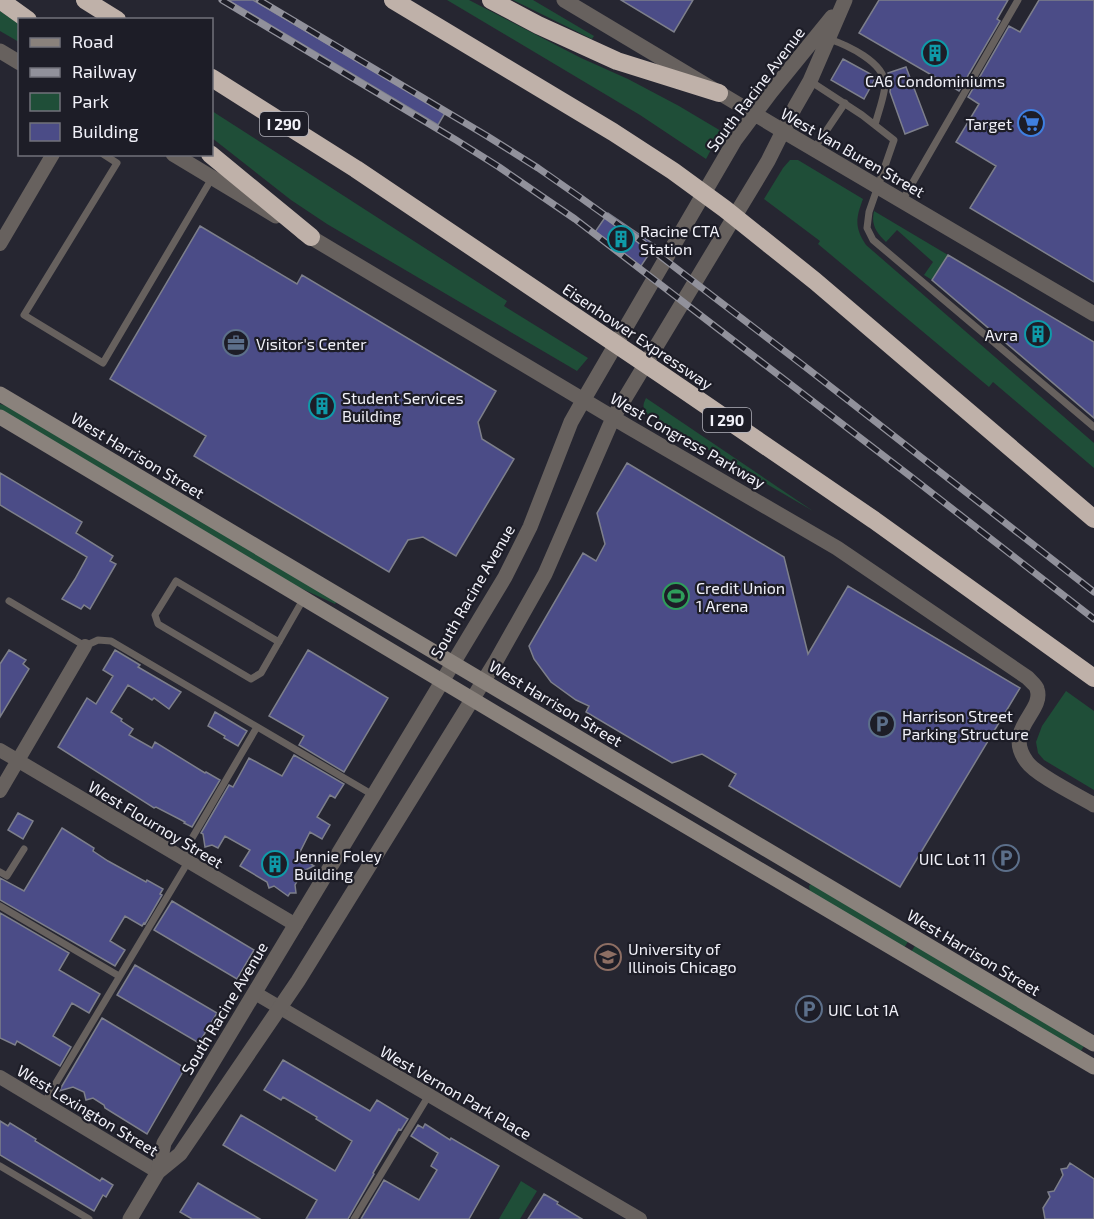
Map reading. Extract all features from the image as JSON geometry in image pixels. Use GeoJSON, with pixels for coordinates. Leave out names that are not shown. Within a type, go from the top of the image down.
{"type":"FeatureCollection","features":[{"type":"Feature","properties":{"kind":"highway"},"geometry":{"type":"LineString","coordinates":[[0,0],[25,18]]}},
{"type":"Feature","properties":{"kind":"highway"},"geometry":{"type":"LineString","coordinates":[[85,0],[114,18]]}},
{"type":"Feature","properties":{"kind":"highway"},"geometry":{"type":"LineString","coordinates":[[393,0],[613,132],[673,171],[725,209],[815,281],[1094,519]]}},
{"type":"Feature","properties":{"kind":"highway"},"geometry":{"type":"LineString","coordinates":[[491,0],[538,25],[617,61],[719,93]]}},
{"type":"Feature","properties":{"kind":"highway","name":"Eisenhower Expressway"},"geometry":{"type":"LineString","coordinates":[[213,79],[356,169],[662,375],[874,520],[1094,678]]}},
{"type":"Feature","properties":{"kind":"highway"},"geometry":{"type":"LineString","coordinates":[[212,156],[312,237]]}},
{"type":"Feature","properties":{"kind":"main road","name":"West Harrison Street"},"geometry":{"type":"LineString","coordinates":[[0,394],[1094,1044]]}},
{"type":"Feature","properties":{"kind":"main road"},"geometry":{"type":"LineString","coordinates":[[0,417],[1094,1067]]}},
{"type":"Feature","properties":{"kind":"street","name":"West Van Buren Street"},"geometry":{"type":"LineString","coordinates":[[564,0],[1094,314]]}},
{"type":"Feature","properties":{"kind":"street","name":"South Racine Avenue"},"geometry":{"type":"LineString","coordinates":[[158,1172],[180,1154],[298,981],[484,681],[545,574],[613,418],[768,161],[810,81],[844,2]]}},
{"type":"Feature","properties":{"kind":"street","name":"South Racine Avenue"},"geometry":{"type":"LineString","coordinates":[[130,1219],[158,1172],[164,1143],[515,559],[571,422],[719,168],[754,114],[844,2]]}},
{"type":"Feature","properties":{"kind":"street"},"geometry":{"type":"LineString","coordinates":[[0,51],[18,62]]}},
{"type":"Feature","properties":{"kind":"street"},"geometry":{"type":"LineString","coordinates":[[0,244],[52,156]]}},
{"type":"Feature","properties":{"kind":"street","name":"West Congress Parkway"},"geometry":{"type":"LineString","coordinates":[[177,156],[613,418],[837,548],[1028,678],[1037,688],[1037,700],[1020,730],[1019,744],[1026,762],[1094,805]]}},
{"type":"Feature","properties":{"kind":"street"},"geometry":{"type":"LineString","coordinates":[[0,791],[85,646]]}},
{"type":"Feature","properties":{"kind":"street","name":"West Flournoy Street"},"geometry":{"type":"LineString","coordinates":[[0,750],[296,925]]}},
{"type":"Feature","properties":{"kind":"street","name":"West Vernon Park Place"},"geometry":{"type":"LineString","coordinates":[[255,993],[640,1219]]}},
{"type":"Feature","properties":{"kind":"street","name":"West Lexington Street"},"geometry":{"type":"LineString","coordinates":[[0,1077],[158,1172]]}},
{"type":"Feature","properties":{"kind":"lane"},"geometry":{"type":"LineString","coordinates":[[902,201],[1018,0]]}},
{"type":"Feature","properties":{"kind":"lane"},"geometry":{"type":"LineString","coordinates":[[828,38],[846,45],[877,65],[885,82],[875,125]]}},
{"type":"Feature","properties":{"kind":"lane"},"geometry":{"type":"LineString","coordinates":[[810,81],[845,103],[894,140],[872,201],[867,228],[873,240],[1094,427]]}},
{"type":"Feature","properties":{"kind":"lane"},"geometry":{"type":"LineString","coordinates":[[814,149],[845,103]]}},
{"type":"Feature","properties":{"kind":"lane"},"geometry":{"type":"LineString","coordinates":[[106,156],[117,163],[24,315],[103,363],[212,178]]}},
{"type":"Feature","properties":{"kind":"lane"},"geometry":{"type":"LineString","coordinates":[[279,642],[176,581],[154,615],[158,624],[251,679],[261,673],[279,642],[304,598]]}},
{"type":"Feature","properties":{"kind":"lane"},"geometry":{"type":"LineString","coordinates":[[9,601],[85,646],[98,640],[111,641],[373,795]]}},
{"type":"Feature","properties":{"kind":"lane"},"geometry":{"type":"LineString","coordinates":[[44,1103],[119,976],[257,727]]}},
{"type":"Feature","properties":{"kind":"lane"},"geometry":{"type":"LineString","coordinates":[[0,872],[7,876],[24,849]]}},
{"type":"Feature","properties":{"kind":"lane"},"geometry":{"type":"LineString","coordinates":[[0,906],[119,976]]}},
{"type":"Feature","properties":{"kind":"lane"},"geometry":{"type":"LineString","coordinates":[[354,1219],[429,1095]]}},
{"type":"Feature","properties":{"kind":"lane"},"geometry":{"type":"LineString","coordinates":[[0,1166],[89,1219]]}},
{"type":"Feature","properties":{"kind":"green space"},"geometry":{"type":"Polygon","coordinates":[[[447,0],[469,0],[581,58],[628,79],[721,131],[706,159],[640,115],[447,0]]]}},
{"type":"Feature","properties":{"kind":"green space"},"geometry":{"type":"Polygon","coordinates":[[[513,0],[533,0],[594,36],[592,39],[513,0]]]}},
{"type":"Feature","properties":{"kind":"green space"},"geometry":{"type":"Polygon","coordinates":[[[0,11],[18,23],[18,41],[0,31],[0,11]]]}},
{"type":"Feature","properties":{"kind":"green space"},"geometry":{"type":"Polygon","coordinates":[[[213,112],[507,301],[504,306],[588,358],[577,371],[327,224],[291,200],[213,139],[213,112]]]}},
{"type":"Feature","properties":{"kind":"green space"},"geometry":{"type":"Polygon","coordinates":[[[790,160],[798,160],[863,199],[857,222],[859,233],[866,245],[1094,443],[1094,468],[993,382],[989,387],[818,244],[820,241],[764,199],[790,160]]]}},
{"type":"Feature","properties":{"kind":"green space"},"geometry":{"type":"Polygon","coordinates":[[[874,211],[948,255],[932,280],[924,275],[933,262],[897,230],[886,242],[875,228],[874,211]]]}},
{"type":"Feature","properties":{"kind":"green space"},"geometry":{"type":"Polygon","coordinates":[[[646,398],[813,511],[647,414],[643,406],[646,398]]]}},
{"type":"Feature","properties":{"kind":"green space"},"geometry":{"type":"Polygon","coordinates":[[[0,404],[17,409],[338,600],[335,604],[283,580],[0,410],[0,404]]]}},
{"type":"Feature","properties":{"kind":"green space"},"geometry":{"type":"Polygon","coordinates":[[[1066,691],[1094,711],[1094,790],[1044,760],[1038,753],[1036,742],[1042,726],[1066,691]]]}},
{"type":"Feature","properties":{"kind":"green space"},"geometry":{"type":"Polygon","coordinates":[[[811,884],[909,940],[904,948],[810,892],[811,884]]]}},
{"type":"Feature","properties":{"kind":"green space"},"geometry":{"type":"Polygon","coordinates":[[[916,944],[1084,1046],[1081,1051],[911,952],[916,944]]]}},
{"type":"Feature","properties":{"kind":"green space"},"geometry":{"type":"Polygon","coordinates":[[[521,1181],[537,1191],[520,1219],[499,1219],[521,1181]]]}},
{"type":"Feature","properties":{"kind":"building"},"geometry":{"type":"Polygon","coordinates":[[[228,0],[253,0],[445,113],[438,125],[228,0]]]}},
{"type":"Feature","properties":{"kind":"building"},"geometry":{"type":"Polygon","coordinates":[[[621,0],[693,0],[674,32],[621,0]]]}},
{"type":"Feature","properties":{"kind":"building","name":"CA6 Condominiums"},"geometry":{"type":"Polygon","coordinates":[[[879,0],[1008,0],[997,19],[1000,21],[959,91],[859,33],[879,0]]]}},
{"type":"Feature","properties":{"kind":"building","name":"Target"},"geometry":{"type":"Polygon","coordinates":[[[1039,0],[1094,0],[1094,282],[970,208],[996,166],[956,142],[979,104],[968,97],[1009,26],[1020,32],[1039,0]]]}},
{"type":"Feature","properties":{"kind":"building"},"geometry":{"type":"Polygon","coordinates":[[[843,59],[876,77],[864,99],[831,80],[843,59]]]}},
{"type":"Feature","properties":{"kind":"building"},"geometry":{"type":"Polygon","coordinates":[[[906,67],[928,125],[905,134],[890,92],[891,83],[888,73],[906,67]]]}},
{"type":"Feature","properties":{"kind":"building","name":"Racine CTA Station"},"geometry":{"type":"Polygon","coordinates":[[[608,213],[655,245],[639,269],[593,235],[608,213]]]}},
{"type":"Feature","properties":{"kind":"building","name":"Student Services Building"},"geometry":{"type":"Polygon","coordinates":[[[200,226],[297,284],[302,275],[496,391],[478,422],[482,439],[514,459],[456,556],[423,537],[408,540],[389,572],[194,456],[206,436],[110,379],[200,226]]]}},
{"type":"Feature","properties":{"kind":"building","name":"Avra"},"geometry":{"type":"Polygon","coordinates":[[[948,255],[1094,342],[1094,418],[932,280],[948,255]]]}},
{"type":"Feature","properties":{"kind":"building"},"geometry":{"type":"Polygon","coordinates":[[[627,463],[784,557],[808,654],[848,586],[1020,688],[900,887],[729,786],[736,774],[702,754],[672,763],[586,712],[589,706],[576,700],[551,682],[534,659],[529,646],[583,553],[596,561],[605,544],[597,513],[627,463]]]}},
{"type":"Feature","properties":{"kind":"building"},"geometry":{"type":"Polygon","coordinates":[[[0,473],[82,522],[76,533],[113,556],[110,561],[116,564],[90,609],[84,605],[81,609],[62,599],[87,557],[0,505],[0,473]]]}},
{"type":"Feature","properties":{"kind":"building"},"geometry":{"type":"Polygon","coordinates":[[[9,650],[26,660],[23,664],[29,669],[0,717],[0,664],[9,650]]]}},
{"type":"Feature","properties":{"kind":"building"},"geometry":{"type":"Polygon","coordinates":[[[115,650],[140,665],[138,667],[181,692],[169,709],[154,698],[152,700],[128,685],[111,712],[133,729],[129,735],[152,748],[155,742],[220,780],[192,827],[154,808],[58,747],[87,698],[96,704],[113,676],[103,670],[115,650]]]}},
{"type":"Feature","properties":{"kind":"building"},"geometry":{"type":"Polygon","coordinates":[[[308,650],[388,698],[344,772],[299,745],[304,736],[269,716],[308,650]]]}},
{"type":"Feature","properties":{"kind":"building"},"geometry":{"type":"Polygon","coordinates":[[[215,712],[247,731],[238,746],[208,726],[215,712]]]}},
{"type":"Feature","properties":{"kind":"building"},"geometry":{"type":"Polygon","coordinates":[[[294,755],[344,784],[335,798],[330,795],[317,817],[330,825],[322,839],[310,832],[298,856],[314,866],[303,871],[295,885],[296,893],[290,893],[288,896],[274,886],[269,888],[267,882],[240,866],[250,850],[225,836],[218,848],[212,845],[205,847],[201,833],[229,785],[233,787],[249,758],[282,776],[294,755]]]}},
{"type":"Feature","properties":{"kind":"building"},"geometry":{"type":"Polygon","coordinates":[[[18,813],[33,821],[23,839],[8,830],[18,813]]]}},
{"type":"Feature","properties":{"kind":"building"},"geometry":{"type":"Polygon","coordinates":[[[62,828],[94,848],[93,851],[108,861],[163,889],[160,894],[162,895],[145,924],[142,926],[125,916],[110,941],[125,950],[115,966],[0,900],[0,878],[24,891],[62,828]]]}},
{"type":"Feature","properties":{"kind":"building"},"geometry":{"type":"Polygon","coordinates":[[[172,901],[254,950],[237,979],[154,930],[172,901]]]}},
{"type":"Feature","properties":{"kind":"building"},"geometry":{"type":"Polygon","coordinates":[[[0,913],[69,953],[59,970],[100,994],[89,1013],[72,1003],[53,1036],[71,1047],[60,1066],[17,1041],[15,1045],[0,1038],[0,913]]]}},
{"type":"Feature","properties":{"kind":"building"},"geometry":{"type":"Polygon","coordinates":[[[135,965],[217,1013],[199,1043],[117,995],[135,965]]]}},
{"type":"Feature","properties":{"kind":"building"},"geometry":{"type":"Polygon","coordinates":[[[102,1018],[185,1068],[147,1134],[93,1098],[86,1100],[84,1092],[73,1087],[59,1091],[102,1018]]]}},
{"type":"Feature","properties":{"kind":"building"},"geometry":{"type":"Polygon","coordinates":[[[283,1060],[370,1111],[377,1100],[408,1119],[401,1130],[399,1129],[348,1219],[306,1219],[317,1200],[223,1145],[241,1115],[335,1171],[352,1141],[283,1097],[281,1100],[264,1090],[283,1060]]]}},
{"type":"Feature","properties":{"kind":"building"},"geometry":{"type":"Polygon","coordinates":[[[0,1121],[8,1126],[10,1123],[100,1181],[102,1178],[113,1185],[106,1197],[103,1195],[94,1211],[0,1155],[0,1121]]]}},
{"type":"Feature","properties":{"kind":"building"},"geometry":{"type":"Polygon","coordinates":[[[425,1124],[499,1166],[469,1219],[361,1219],[384,1180],[419,1200],[437,1170],[431,1166],[438,1153],[411,1136],[418,1125],[423,1128],[425,1124]]]}},
{"type":"Feature","properties":{"kind":"building"},"geometry":{"type":"Polygon","coordinates":[[[1070,1163],[1094,1179],[1094,1219],[1045,1219],[1043,1208],[1050,1197],[1048,1192],[1054,1191],[1063,1175],[1061,1169],[1067,1168],[1070,1163]]]}},
{"type":"Feature","properties":{"kind":"building"},"geometry":{"type":"Polygon","coordinates":[[[198,1183],[260,1219],[192,1219],[180,1212],[198,1183]]]}},
{"type":"Feature","properties":{"kind":"building"},"geometry":{"type":"Polygon","coordinates":[[[544,1194],[558,1202],[557,1204],[582,1219],[528,1219],[544,1194]]]}},
{"type":"Feature","properties":{"kind":"railway"},"geometry":{"type":"LineString","coordinates":[[222,0],[456,140],[575,219],[1094,619]]}},
{"type":"Feature","properties":{"kind":"railway"},"geometry":{"type":"LineString","coordinates":[[259,0],[487,136],[581,198],[808,369],[1094,592]]}},
{"type":"Feature","properties":{"kind":"place","name":"CA6 Condominiums"},"geometry":{"type":"Point","coordinates":[935,53]}},
{"type":"Feature","properties":{"kind":"place","name":"Target"},"geometry":{"type":"Point","coordinates":[1031,123]}},
{"type":"Feature","properties":{"kind":"place","name":"Racine CTA Station"},"geometry":{"type":"Point","coordinates":[621,239]}},
{"type":"Feature","properties":{"kind":"place","name":"Avra"},"geometry":{"type":"Point","coordinates":[1038,334]}},
{"type":"Feature","properties":{"kind":"place","name":"Visitor's Center"},"geometry":{"type":"Point","coordinates":[236,343]}},
{"type":"Feature","properties":{"kind":"place","name":"Student Services Building"},"geometry":{"type":"Point","coordinates":[322,406]}},
{"type":"Feature","properties":{"kind":"place","name":"Credit Union 1 Arena"},"geometry":{"type":"Point","coordinates":[676,596]}},
{"type":"Feature","properties":{"kind":"place","name":"Harrison Street Parking Structure"},"geometry":{"type":"Point","coordinates":[882,724]}},
{"type":"Feature","properties":{"kind":"place","name":"UIC Lot 11"},"geometry":{"type":"Point","coordinates":[1006,858]}},
{"type":"Feature","properties":{"kind":"place","name":"Jennie Foley Building"},"geometry":{"type":"Point","coordinates":[275,864]}},
{"type":"Feature","properties":{"kind":"place","name":"University of Illinois Chicago"},"geometry":{"type":"Point","coordinates":[608,957]}},
{"type":"Feature","properties":{"kind":"place","name":"UIC Lot 1A"},"geometry":{"type":"Point","coordinates":[809,1009]}}]}
